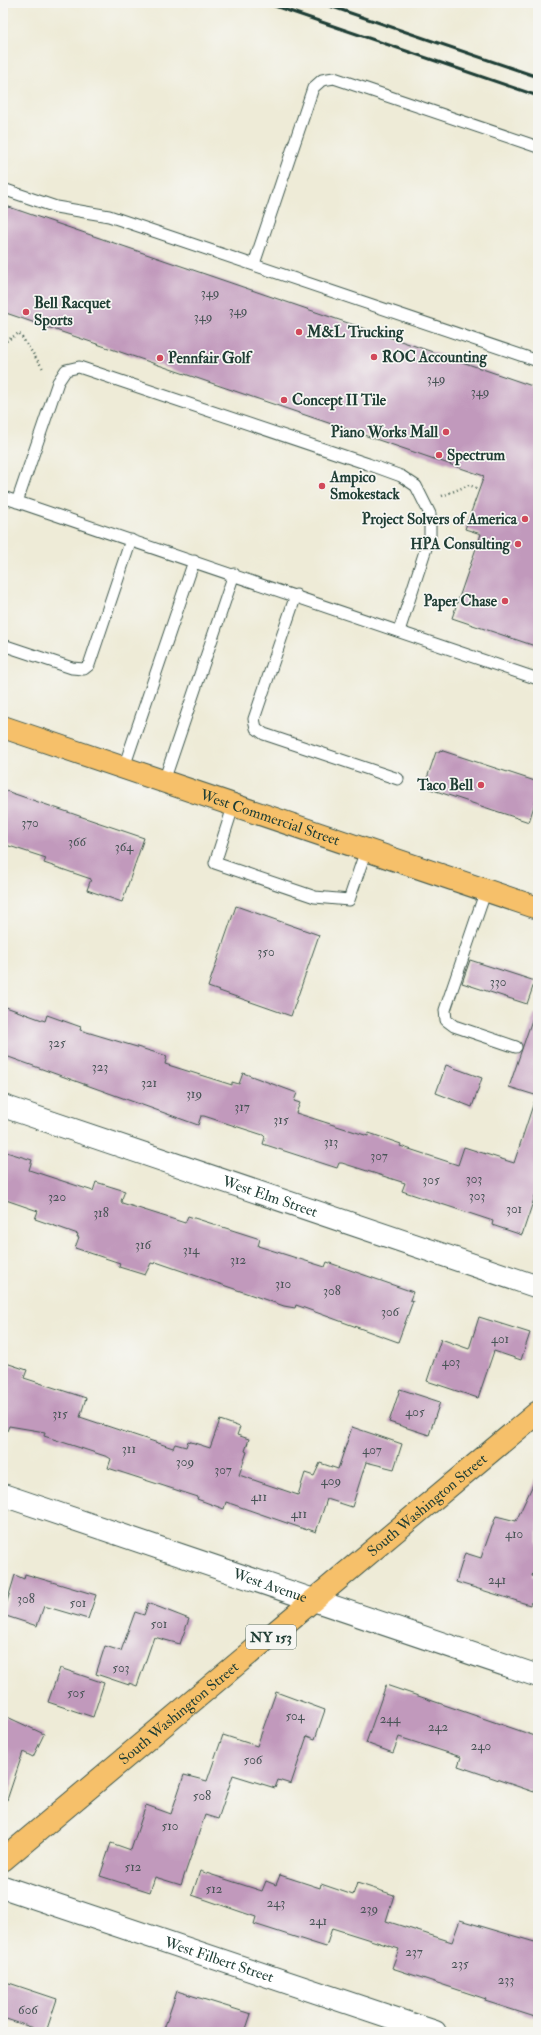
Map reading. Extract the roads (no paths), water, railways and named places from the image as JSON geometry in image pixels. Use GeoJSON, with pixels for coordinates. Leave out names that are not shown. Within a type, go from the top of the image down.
{"type":"FeatureCollection","features":[{"type":"Feature","properties":{"kind":"main road","name":"West Commercial Street"},"geometry":{"type":"LineString","coordinates":[[3,727],[538,908]]}},
{"type":"Feature","properties":{"kind":"main road","name":"South Washington Street"},"geometry":{"type":"LineString","coordinates":[[3,1860],[538,1412]]}},
{"type":"Feature","properties":{"kind":"street","name":"West Elm Street"},"geometry":{"type":"LineString","coordinates":[[3,1106],[538,1287]]}},
{"type":"Feature","properties":{"kind":"street","name":"West Avenue"},"geometry":{"type":"LineString","coordinates":[[3,1495],[538,1676]]}},
{"type":"Feature","properties":{"kind":"street","name":"West Filbert Street"},"geometry":{"type":"LineString","coordinates":[[3,1887],[435,2032]]}},
{"type":"Feature","properties":{"kind":"lane"},"geometry":{"type":"LineString","coordinates":[[254,264],[313,88],[322,80],[334,78],[538,147]]}},
{"type":"Feature","properties":{"kind":"lane"},"geometry":{"type":"LineString","coordinates":[[3,189],[56,207],[109,216],[538,361]]}},
{"type":"Feature","properties":{"kind":"lane"},"geometry":{"type":"LineString","coordinates":[[18,502],[56,389],[66,370],[79,367],[401,476],[416,486],[430,514],[430,536],[399,631]]}},
{"type":"Feature","properties":{"kind":"lane"},"geometry":{"type":"LineString","coordinates":[[3,497],[538,678]]}},
{"type":"Feature","properties":{"kind":"lane"},"geometry":{"type":"LineString","coordinates":[[3,645],[72,668],[84,669],[89,665],[131,540]]}},
{"type":"Feature","properties":{"kind":"lane"},"geometry":{"type":"LineString","coordinates":[[124,767],[194,561]]}},
{"type":"Feature","properties":{"kind":"lane"},"geometry":{"type":"LineString","coordinates":[[164,781],[234,574]]}},
{"type":"Feature","properties":{"kind":"lane"},"geometry":{"type":"LineString","coordinates":[[296,595],[254,719],[256,728],[264,734],[398,779]]}},
{"type":"Feature","properties":{"kind":"lane"},"geometry":{"type":"LineString","coordinates":[[234,804],[215,864],[315,897],[349,900],[366,850]]}},
{"type":"Feature","properties":{"kind":"lane"},"geometry":{"type":"LineString","coordinates":[[486,890],[445,1010],[446,1020],[454,1026],[516,1047]]}},
{"type":"Feature","properties":{"kind":"railway"},"geometry":{"type":"LineString","coordinates":[[266,3],[538,96]]}},
{"type":"Feature","properties":{"kind":"railway"},"geometry":{"type":"LineString","coordinates":[[321,3],[538,77]]}},
{"type":"Feature","properties":{"kind":"place","name":"Bell Racquet Sports"},"geometry":{"type":"Point","coordinates":[26,312]}},
{"type":"Feature","properties":{"kind":"place","name":"M&L Trucking"},"geometry":{"type":"Point","coordinates":[299,332]}},
{"type":"Feature","properties":{"kind":"place","name":"ROC Accounting"},"geometry":{"type":"Point","coordinates":[374,357]}},
{"type":"Feature","properties":{"kind":"place","name":"Pennfair Golf"},"geometry":{"type":"Point","coordinates":[160,358]}},
{"type":"Feature","properties":{"kind":"place","name":"Concept II Tile"},"geometry":{"type":"Point","coordinates":[284,400]}},
{"type":"Feature","properties":{"kind":"place","name":"Piano Works Mall"},"geometry":{"type":"Point","coordinates":[446,432]}},
{"type":"Feature","properties":{"kind":"place","name":"Spectrum"},"geometry":{"type":"Point","coordinates":[439,455]}},
{"type":"Feature","properties":{"kind":"place","name":"Ampico Smokestack"},"geometry":{"type":"Point","coordinates":[322,486]}},
{"type":"Feature","properties":{"kind":"place","name":"Project Solvers of America"},"geometry":{"type":"Point","coordinates":[525,519]}},
{"type":"Feature","properties":{"kind":"place","name":"HPA Consulting"},"geometry":{"type":"Point","coordinates":[518,544]}},
{"type":"Feature","properties":{"kind":"place","name":"Paper Chase"},"geometry":{"type":"Point","coordinates":[505,601]}},
{"type":"Feature","properties":{"kind":"place","name":"Taco Bell"},"geometry":{"type":"Point","coordinates":[481,785]}}]}
